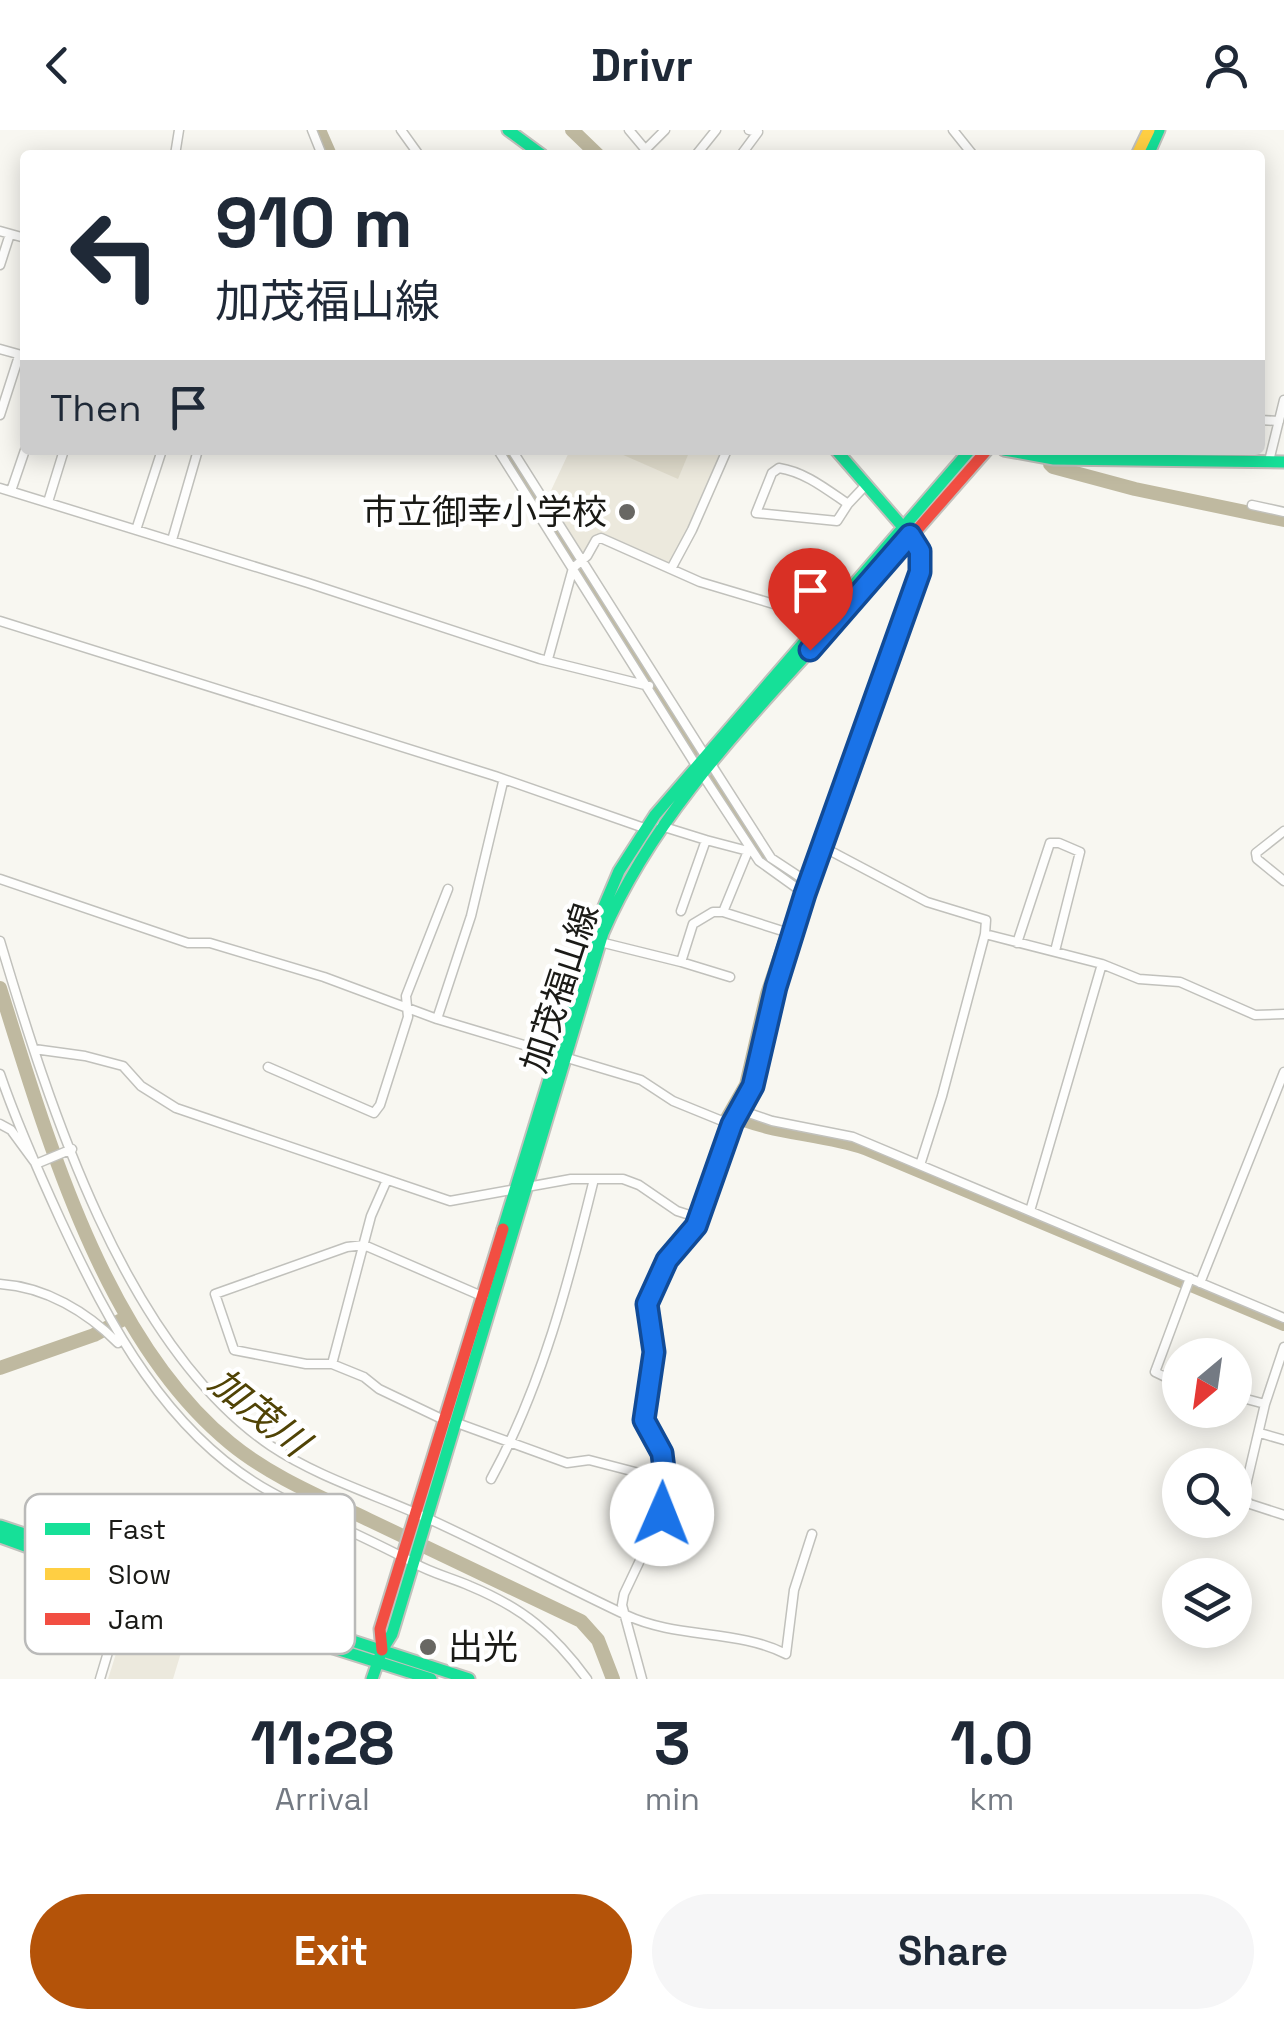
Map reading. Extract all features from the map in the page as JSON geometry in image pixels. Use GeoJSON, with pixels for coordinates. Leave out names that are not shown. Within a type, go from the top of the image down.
{"type":"FeatureCollection","features":[{"type":"Feature","properties":{"kind":"main road"},"geometry":{"type":"LineString","coordinates":[[508,130],[535,150]]}},
{"type":"Feature","properties":{"kind":"main road"},"geometry":{"type":"LineString","coordinates":[[840,455],[907,532]]}},
{"type":"Feature","properties":{"kind":"main road","name":"加茂福山線"},"geometry":{"type":"LineString","coordinates":[[372,1679],[380,1656],[380,1629],[410,1558],[618,871],[645,829],[907,532],[966,455]]}},
{"type":"Feature","properties":{"kind":"main road","name":"加茂福山線"},"geometry":{"type":"LineString","coordinates":[[596,942],[625,880],[704,765],[824,619],[982,455]]}},
{"type":"Feature","properties":{"kind":"main road"},"geometry":{"type":"LineString","coordinates":[[1033,455],[1284,462]]}},
{"type":"Feature","properties":{"kind":"main road","name":"加茂福山線"},"geometry":{"type":"LineString","coordinates":[[451,1422],[484,1297],[521,1190]]}},
{"type":"Feature","properties":{"kind":"main road"},"geometry":{"type":"LineString","coordinates":[[0,1526],[25,1536]]}},
{"type":"Feature","properties":{"kind":"main road"},"geometry":{"type":"LineString","coordinates":[[0,1537],[25,1545]]}},
{"type":"Feature","properties":{"kind":"main road"},"geometry":{"type":"LineString","coordinates":[[355,1648],[469,1679]]}},
{"type":"Feature","properties":{"kind":"main road"},"geometry":{"type":"LineString","coordinates":[[380,1656],[431,1679]]}},
{"type":"Feature","properties":{"kind":"street"},"geometry":{"type":"LineString","coordinates":[[629,130],[646,150]]}},
{"type":"Feature","properties":{"kind":"street"},"geometry":{"type":"LineString","coordinates":[[650,150],[666,130]]}},
{"type":"Feature","properties":{"kind":"street"},"geometry":{"type":"LineString","coordinates":[[700,150],[716,130]]}},
{"type":"Feature","properties":{"kind":"street"},"geometry":{"type":"LineString","coordinates":[[745,150],[758,132],[749,130]]}},
{"type":"Feature","properties":{"kind":"street"},"geometry":{"type":"LineString","coordinates":[[952,130],[969,150]]}},
{"type":"Feature","properties":{"kind":"street"},"geometry":{"type":"LineString","coordinates":[[0,265],[5,232]]}},
{"type":"Feature","properties":{"kind":"street"},"geometry":{"type":"LineString","coordinates":[[0,415],[20,361]]}},
{"type":"Feature","properties":{"kind":"street"},"geometry":{"type":"LineString","coordinates":[[1270,461],[1284,400]]}},
{"type":"Feature","properties":{"kind":"street"},"geometry":{"type":"LineString","coordinates":[[1265,420],[1279,420]]}},
{"type":"Feature","properties":{"kind":"street"},"geometry":{"type":"LineString","coordinates":[[11,491],[23,455]]}},
{"type":"Feature","properties":{"kind":"street"},"geometry":{"type":"LineString","coordinates":[[48,502],[62,455]]}},
{"type":"Feature","properties":{"kind":"street"},"geometry":{"type":"LineString","coordinates":[[136,530],[160,455]]}},
{"type":"Feature","properties":{"kind":"street"},"geometry":{"type":"LineString","coordinates":[[172,540],[197,455]]}},
{"type":"Feature","properties":{"kind":"street"},"geometry":{"type":"LineString","coordinates":[[502,455],[578,564],[759,861],[803,893]]}},
{"type":"Feature","properties":{"kind":"street"},"geometry":{"type":"LineString","coordinates":[[515,455],[648,686],[704,765]]}},
{"type":"Feature","properties":{"kind":"street"},"geometry":{"type":"LineString","coordinates":[[671,569],[724,455]]}},
{"type":"Feature","properties":{"kind":"street"},"geometry":{"type":"LineString","coordinates":[[848,504],[820,484],[792,470],[778,468],[772,473],[756,514],[836,521],[865,486]]}},
{"type":"Feature","properties":{"kind":"street"},"geometry":{"type":"LineString","coordinates":[[0,488],[473,638],[599,676],[648,686]]}},
{"type":"Feature","properties":{"kind":"street"},"geometry":{"type":"LineString","coordinates":[[1252,506],[1284,512]]}},
{"type":"Feature","properties":{"kind":"street"},"geometry":{"type":"LineString","coordinates":[[642,1679],[624,1614],[624,1594],[659,1527],[665,1475],[662,1453],[644,1420],[654,1352],[647,1304],[667,1260],[699,1218],[736,1117],[753,1086],[790,933],[920,572],[920,551],[907,532]]}},
{"type":"Feature","properties":{"kind":"street"},"geometry":{"type":"LineString","coordinates":[[548,659],[578,564],[601,538],[700,582],[824,619]]}},
{"type":"Feature","properties":{"kind":"street"},"geometry":{"type":"LineString","coordinates":[[0,620],[494,776],[645,829],[659,826],[755,849],[809,883]]}},
{"type":"Feature","properties":{"kind":"street"},"geometry":{"type":"LineString","coordinates":[[437,1018],[471,916],[503,782]]}},
{"type":"Feature","properties":{"kind":"street"},"geometry":{"type":"LineString","coordinates":[[1284,832],[1256,853],[1257,860],[1284,881]]}},
{"type":"Feature","properties":{"kind":"street"},"geometry":{"type":"LineString","coordinates":[[681,912],[706,840]]}},
{"type":"Feature","properties":{"kind":"street"},"geometry":{"type":"LineString","coordinates":[[1018,942],[1050,843],[1059,842],[1080,852],[1055,952]]}},
{"type":"Feature","properties":{"kind":"street"},"geometry":{"type":"LineString","coordinates":[[822,846],[927,902],[986,920],[942,1096],[920,1165]]}},
{"type":"Feature","properties":{"kind":"street"},"geometry":{"type":"LineString","coordinates":[[724,912],[755,849]]}},
{"type":"Feature","properties":{"kind":"street"},"geometry":{"type":"LineString","coordinates":[[0,879],[188,942],[210,943],[324,977],[437,1018],[641,1080],[685,1107],[853,1137],[1284,1318]]}},
{"type":"Feature","properties":{"kind":"street"},"geometry":{"type":"LineString","coordinates":[[268,1066],[374,1113],[408,1017],[406,996],[448,889]]}},
{"type":"Feature","properties":{"kind":"street"},"geometry":{"type":"LineString","coordinates":[[680,962],[693,924],[713,912],[790,933]]}},
{"type":"Feature","properties":{"kind":"street"},"geometry":{"type":"LineString","coordinates":[[985,934],[1102,964],[1140,980],[1180,982],[1255,1015],[1284,1014]]}},
{"type":"Feature","properties":{"kind":"street"},"geometry":{"type":"LineString","coordinates":[[0,942],[34,1049],[94,1206],[144,1306],[199,1378],[239,1421],[272,1446],[310,1468],[624,1614],[703,1635],[756,1641],[786,1654],[795,1586],[812,1534]]}},
{"type":"Feature","properties":{"kind":"street"},"geometry":{"type":"LineString","coordinates":[[596,942],[730,977]]}},
{"type":"Feature","properties":{"kind":"street"},"geometry":{"type":"LineString","coordinates":[[1030,1211],[1102,964]]}},
{"type":"Feature","properties":{"kind":"street"},"geometry":{"type":"LineString","coordinates":[[34,1049],[122,1066],[141,1086],[176,1108],[450,1202],[571,1179],[623,1179],[639,1185],[663,1203],[699,1218]]}},
{"type":"Feature","properties":{"kind":"street"},"geometry":{"type":"LineString","coordinates":[[1200,1283],[1284,1072]]}},
{"type":"Feature","properties":{"kind":"street"},"geometry":{"type":"LineString","coordinates":[[0,1074],[97,1300],[129,1354]]}},
{"type":"Feature","properties":{"kind":"street"},"geometry":{"type":"LineString","coordinates":[[0,1124],[11,1130],[36,1164]]}},
{"type":"Feature","properties":{"kind":"street"},"geometry":{"type":"LineString","coordinates":[[36,1164],[72,1149]]}},
{"type":"Feature","properties":{"kind":"street"},"geometry":{"type":"LineString","coordinates":[[491,1479],[511,1443],[536,1377],[574,1258],[594,1179]]}},
{"type":"Feature","properties":{"kind":"street"},"geometry":{"type":"LineString","coordinates":[[332,1364],[364,1245],[386,1182]]}},
{"type":"Feature","properties":{"kind":"street"},"geometry":{"type":"LineString","coordinates":[[484,1297],[364,1245],[347,1247],[215,1294],[234,1350],[306,1364],[332,1364],[364,1376],[379,1389],[451,1422],[566,1463],[589,1460],[643,1474],[665,1475]]}},
{"type":"Feature","properties":{"kind":"street"},"geometry":{"type":"LineString","coordinates":[[1168,1338],[1190,1278]]}},
{"type":"Feature","properties":{"kind":"street"},"geometry":{"type":"LineString","coordinates":[[0,1284],[35,1291],[95,1320],[215,1452],[275,1494]]}},
{"type":"Feature","properties":{"kind":"street"},"geometry":{"type":"LineString","coordinates":[[1284,1347],[1265,1404],[1243,1498],[1250,1504],[1284,1514]]}},
{"type":"Feature","properties":{"kind":"street"},"geometry":{"type":"LineString","coordinates":[[1162,1353],[1155,1372],[1162,1375]]}},
{"type":"Feature","properties":{"kind":"street"},"geometry":{"type":"LineString","coordinates":[[1252,1401],[1265,1404]]}},
{"type":"Feature","properties":{"kind":"street"},"geometry":{"type":"LineString","coordinates":[[1260,1433],[1284,1440]]}},
{"type":"Feature","properties":{"kind":"street"},"geometry":{"type":"LineString","coordinates":[[355,1532],[521,1611],[561,1644],[587,1679]]}},
{"type":"Feature","properties":{"kind":"street"},"geometry":{"type":"LineString","coordinates":[[100,1679],[107,1654]]}},
{"type":"Feature","properties":{"kind":"shaded area","name":"市立御幸小学校"},"geometry":{"type":"Polygon","coordinates":[[[568,455],[723,455],[692,525],[673,561],[668,563],[604,536],[594,536],[584,556],[547,499],[568,455]]]}},
{"type":"Feature","properties":{"kind":"shaded area"},"geometry":{"type":"Polygon","coordinates":[[[623,455],[688,455],[678,479],[623,455]]]}},
{"type":"Feature","properties":{"kind":"shaded area"},"geometry":{"type":"Polygon","coordinates":[[[116,1654],[181,1654],[173,1679],[108,1679],[116,1654]]]}},
{"type":"Feature","properties":{"kind":"waterway"},"geometry":{"type":"LineString","coordinates":[[319,130],[328,150]]}},
{"type":"Feature","properties":{"kind":"waterway"},"geometry":{"type":"LineString","coordinates":[[572,130],[593,150]]}},
{"type":"Feature","properties":{"kind":"waterway"},"geometry":{"type":"LineString","coordinates":[[509,455],[758,852],[803,888],[767,994],[746,1085],[726,1120]]}},
{"type":"Feature","properties":{"kind":"waterway"},"geometry":{"type":"LineString","coordinates":[[1050,455],[1053,467],[1135,489],[1284,520]]}},
{"type":"Feature","properties":{"kind":"waterway","name":"加茂川"},"geometry":{"type":"LineString","coordinates":[[0,988],[38,1108],[85,1233],[148,1350],[186,1400],[230,1443],[314,1494]]}},
{"type":"Feature","properties":{"kind":"waterway"},"geometry":{"type":"LineString","coordinates":[[730,1114],[762,1126],[865,1148],[1284,1324]]}},
{"type":"Feature","properties":{"kind":"waterway"},"geometry":{"type":"LineString","coordinates":[[0,1368],[94,1335],[127,1317]]}},
{"type":"Feature","properties":{"kind":"waterway","name":"加茂川"},"geometry":{"type":"LineString","coordinates":[[355,1514],[581,1621],[598,1640],[613,1679]]}},
{"type":"Feature","properties":{"kind":"traffic: fast"},"geometry":{"type":"LineString","coordinates":[[508,130],[535,150]]}},
{"type":"Feature","properties":{"kind":"traffic: fast"},"geometry":{"type":"LineString","coordinates":[[1150,150],[1159,130]]}},
{"type":"Feature","properties":{"kind":"traffic: fast"},"geometry":{"type":"LineString","coordinates":[[840,455],[909,534]]}},
{"type":"Feature","properties":{"kind":"traffic: fast"},"geometry":{"type":"LineString","coordinates":[[503,1229],[597,923],[619,871],[655,815],[966,455]]}},
{"type":"Feature","properties":{"kind":"traffic: fast"},"geometry":{"type":"LineString","coordinates":[[1032,455],[1054,459],[1284,462]]}},
{"type":"Feature","properties":{"kind":"traffic: fast"},"geometry":{"type":"LineString","coordinates":[[372,1679],[392,1634],[603,933],[626,886],[682,799],[853,603]]}},
{"type":"Feature","properties":{"kind":"traffic: fast"},"geometry":{"type":"LineString","coordinates":[[0,1526],[25,1534]]}},
{"type":"Feature","properties":{"kind":"traffic: fast"},"geometry":{"type":"LineString","coordinates":[[0,1537],[25,1546]]}},
{"type":"Feature","properties":{"kind":"traffic: fast"},"geometry":{"type":"LineString","coordinates":[[355,1642],[469,1679]]}},
{"type":"Feature","properties":{"kind":"traffic: fast"},"geometry":{"type":"LineString","coordinates":[[352,1654],[431,1679]]}},
{"type":"Feature","properties":{"kind":"traffic: slow"},"geometry":{"type":"LineString","coordinates":[[1139,150],[1149,130]]}},
{"type":"Feature","properties":{"kind":"traffic: jam"},"geometry":{"type":"LineString","coordinates":[[853,603],[983,455]]}},
{"type":"Feature","properties":{"kind":"traffic: jam"},"geometry":{"type":"LineString","coordinates":[[382,1650],[380,1629],[503,1229]]}},
{"type":"Feature","properties":{"kind":"place","name":"市立御幸小学校"},"geometry":{"type":"Point","coordinates":[627,512]}},
{"type":"Feature","properties":{"kind":"place","name":"出光"},"geometry":{"type":"Point","coordinates":[428,1647]}},
{"type":"Feature","properties":{"kind":"route"},"geometry":{"type":"LineString","coordinates":[[662,1514],[662,1453],[644,1420],[654,1352],[647,1304],[667,1260],[696,1226],[732,1124],[753,1086],[776,987],[805,894],[920,572],[920,551],[910,535],[810,650]]}}]}
